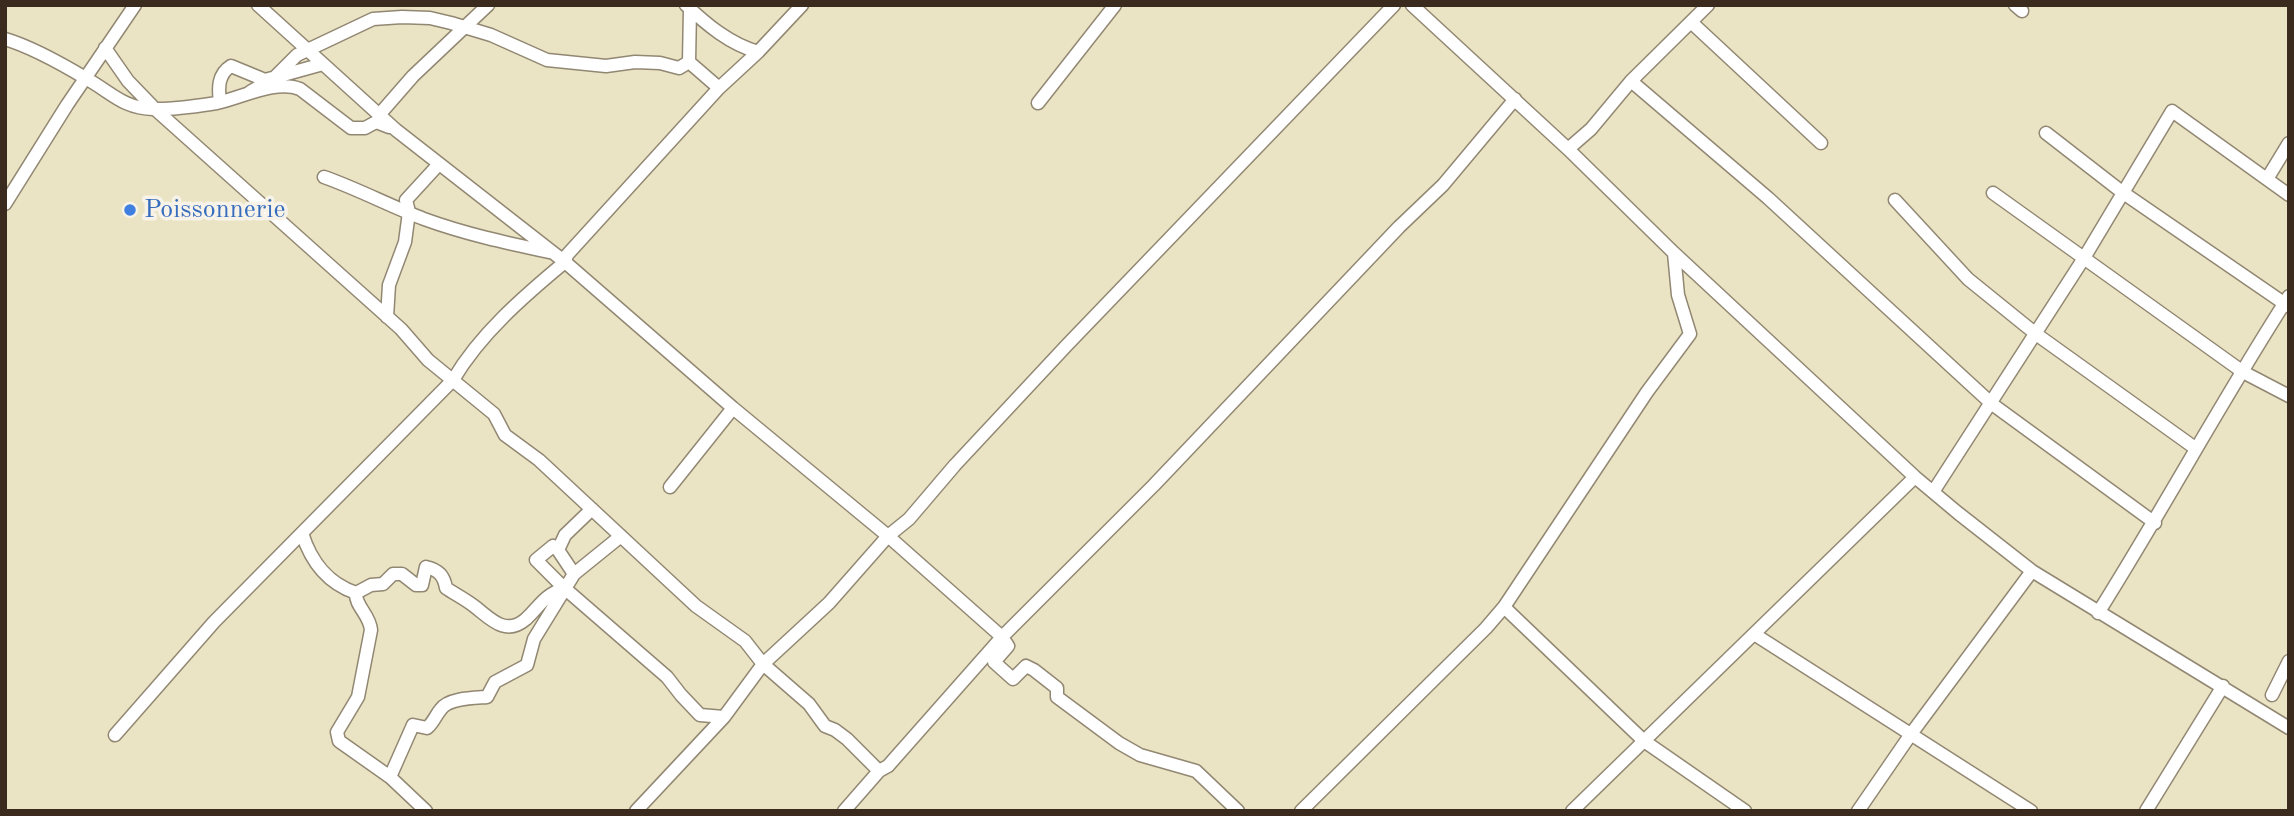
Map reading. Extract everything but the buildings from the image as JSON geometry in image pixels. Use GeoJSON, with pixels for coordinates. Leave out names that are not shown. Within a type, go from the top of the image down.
{"type":"FeatureCollection","features":[{"type":"Feature","properties":{"kind":"street"},"geometry":{"type":"LineString","coordinates":[[5,204],[85,77],[135,5]]}},
{"type":"Feature","properties":{"kind":"street"},"geometry":{"type":"LineString","coordinates":[[258,5],[396,130],[565,262],[733,408],[888,536],[1002,637],[1008,646],[994,662],[1013,679],[1026,666],[1034,670],[1057,688],[1057,696],[1119,743],[1140,755],[1196,771],[1238,811]]}},
{"type":"Feature","properties":{"kind":"street"},"geometry":{"type":"LineString","coordinates":[[379,115],[413,76],[488,5]]}},
{"type":"Feature","properties":{"kind":"street"},"geometry":{"type":"LineString","coordinates":[[115,735],[214,622],[453,380],[465,359],[531,290],[565,262],[567,255],[719,88],[758,52],[802,5]]}},
{"type":"Feature","properties":{"kind":"street"},"geometry":{"type":"LineString","coordinates":[[1038,103],[1115,5]]}},
{"type":"Feature","properties":{"kind":"street"},"geometry":{"type":"LineString","coordinates":[[636,811],[724,718],[763,664],[829,603],[1067,345],[1394,5]]}},
{"type":"Feature","properties":{"kind":"street"},"geometry":{"type":"LineString","coordinates":[[1412,5],[1568,149],[1674,253],[1933,492],[2032,571],[2289,728]]}},
{"type":"Feature","properties":{"kind":"street"},"geometry":{"type":"LineString","coordinates":[[1568,149],[1591,129],[1631,81],[1708,5]]}},
{"type":"Feature","properties":{"kind":"street"},"geometry":{"type":"LineString","coordinates":[[688,7],[705,24],[743,48],[758,52]]}},
{"type":"Feature","properties":{"kind":"street"},"geometry":{"type":"LineString","coordinates":[[688,7],[689,62],[719,88]]}},
{"type":"Feature","properties":{"kind":"street"},"geometry":{"type":"LineString","coordinates":[[250,92],[274,78],[297,55],[373,19],[401,17],[430,18],[491,35],[547,60],[570,64],[606,66],[635,62],[660,63],[678,68],[689,62]]}},
{"type":"Feature","properties":{"kind":"street"},"geometry":{"type":"LineString","coordinates":[[1691,22],[1821,143]]}},
{"type":"Feature","properties":{"kind":"street"},"geometry":{"type":"LineString","coordinates":[[5,39],[22,44],[85,77],[130,107],[156,110],[220,102],[250,92],[292,86],[300,89],[351,128],[365,128],[376,122],[396,130]]}},
{"type":"Feature","properties":{"kind":"street"},"geometry":{"type":"LineString","coordinates":[[106,48],[128,81],[156,110],[387,317],[428,360],[494,414],[505,435],[539,460],[696,607],[745,641],[763,664],[809,704],[825,726],[847,739],[879,771]]}},
{"type":"Feature","properties":{"kind":"street"},"geometry":{"type":"LineString","coordinates":[[220,102],[220,81],[226,68],[231,66],[260,79],[274,78],[323,64]]}},
{"type":"Feature","properties":{"kind":"street"},"geometry":{"type":"LineString","coordinates":[[1631,81],[1768,198],[1992,404],[2155,523]]}},
{"type":"Feature","properties":{"kind":"street"},"geometry":{"type":"LineString","coordinates":[[844,811],[879,771],[888,766],[1002,637],[1129,511],[1399,227],[1443,185],[1515,99]]}},
{"type":"Feature","properties":{"kind":"street"},"geometry":{"type":"LineString","coordinates":[[1933,492],[2084,258],[2172,111],[2289,195]]}},
{"type":"Feature","properties":{"kind":"street"},"geometry":{"type":"LineString","coordinates":[[2046,133],[2122,192],[2287,302],[2195,448],[2155,523],[2098,613]]}},
{"type":"Feature","properties":{"kind":"street"},"geometry":{"type":"LineString","coordinates":[[2267,179],[2289,143]]}},
{"type":"Feature","properties":{"kind":"street"},"geometry":{"type":"LineString","coordinates":[[387,317],[388,285],[405,242],[408,197],[439,164]]}},
{"type":"Feature","properties":{"kind":"street"},"geometry":{"type":"LineString","coordinates":[[324,177],[409,212],[483,237],[553,253]]}},
{"type":"Feature","properties":{"kind":"street"},"geometry":{"type":"LineString","coordinates":[[1993,193],[2243,372],[2289,396]]}},
{"type":"Feature","properties":{"kind":"street"},"geometry":{"type":"LineString","coordinates":[[1895,200],[1968,279],[2036,334],[2195,448]]}},
{"type":"Feature","properties":{"kind":"street"},"geometry":{"type":"LineString","coordinates":[[1301,811],[1504,607],[1647,392],[1690,334],[1678,295],[1674,253]]}},
{"type":"Feature","properties":{"kind":"street"},"geometry":{"type":"LineString","coordinates":[[670,487],[733,408]]}},
{"type":"Feature","properties":{"kind":"street"},"geometry":{"type":"LineString","coordinates":[[1572,811],[1915,477]]}},
{"type":"Feature","properties":{"kind":"street"},"geometry":{"type":"LineString","coordinates":[[558,550],[565,535],[592,509]]}},
{"type":"Feature","properties":{"kind":"street"},"geometry":{"type":"LineString","coordinates":[[302,533],[307,550],[337,586],[356,593],[371,585],[383,584],[393,574],[402,574],[416,585],[422,585],[426,568],[435,569],[444,579],[446,588],[475,607],[494,624],[503,627],[516,626],[526,619],[543,599],[564,588]]}},
{"type":"Feature","properties":{"kind":"street"},"geometry":{"type":"LineString","coordinates":[[390,777],[413,725],[427,728],[435,721],[441,707],[487,697],[495,682],[527,665],[534,639],[574,574],[621,536]]}},
{"type":"Feature","properties":{"kind":"street"},"geometry":{"type":"LineString","coordinates":[[574,574],[553,546],[536,560],[564,588],[667,677],[701,715],[724,718]]}},
{"type":"Feature","properties":{"kind":"street"},"geometry":{"type":"LineString","coordinates":[[1858,811],[1911,734],[2032,571]]}},
{"type":"Feature","properties":{"kind":"street"},"geometry":{"type":"LineString","coordinates":[[356,593],[356,600],[371,622],[371,630],[358,696],[337,732],[339,741],[390,777],[426,811]]}},
{"type":"Feature","properties":{"kind":"street"},"geometry":{"type":"LineString","coordinates":[[1504,607],[1644,741],[1745,811]]}},
{"type":"Feature","properties":{"kind":"street"},"geometry":{"type":"LineString","coordinates":[[1754,634],[2031,811]]}},
{"type":"Feature","properties":{"kind":"street"},"geometry":{"type":"LineString","coordinates":[[2272,695],[2289,661]]}},
{"type":"Feature","properties":{"kind":"street"},"geometry":{"type":"LineString","coordinates":[[2146,811],[2223,686]]}},
{"type":"Feature","properties":{"kind":"place","name":"Poissonnerie"},"geometry":{"type":"Point","coordinates":[130,210]}}]}
